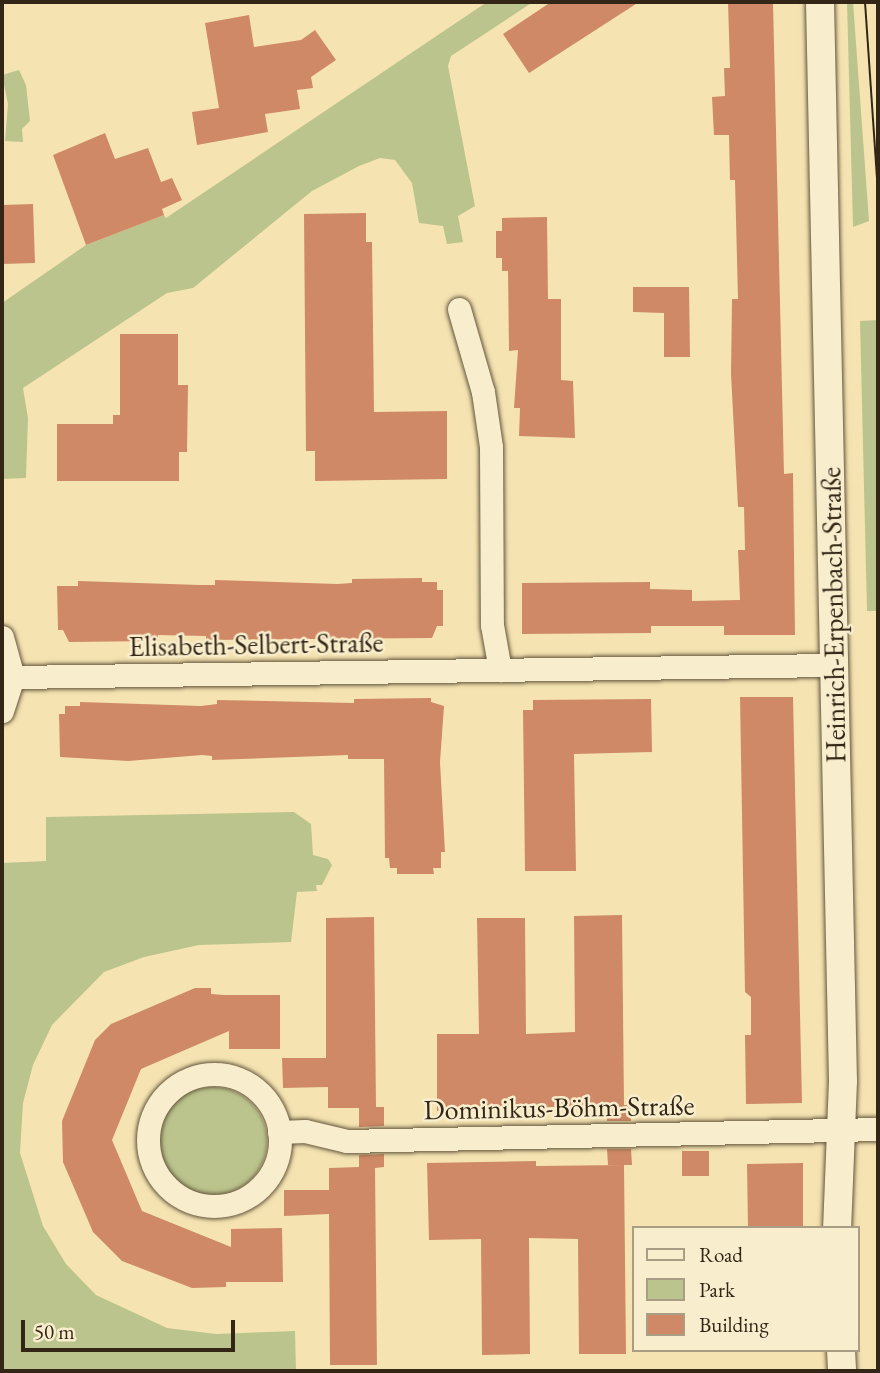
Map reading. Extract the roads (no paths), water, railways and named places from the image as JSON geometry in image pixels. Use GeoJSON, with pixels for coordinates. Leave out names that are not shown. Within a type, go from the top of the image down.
{"type":"FeatureCollection","features":[{"type":"Feature","properties":{"kind":"street","name":"Heinrich-Erpenbach-Straße"},"geometry":{"type":"LineString","coordinates":[[820,2],[844,1081],[837,1226]]}},
{"type":"Feature","properties":{"kind":"street"},"geometry":{"type":"LineString","coordinates":[[459,309],[484,392],[491,447],[492,625],[500,670]]}},
{"type":"Feature","properties":{"kind":"street"},"geometry":{"type":"LineString","coordinates":[[2,637],[13,677],[2,711]]}},
{"type":"Feature","properties":{"kind":"street","name":"Elisabeth-Selbert-Straße"},"geometry":{"type":"LineString","coordinates":[[13,677],[834,665]]}},
{"type":"Feature","properties":{"kind":"street"},"geometry":{"type":"LineString","coordinates":[[208,1074],[225,1075],[255,1089],[267,1101],[279,1132],[274,1167],[265,1182],[252,1194],[219,1206],[202,1205],[170,1190],[151,1161],[147,1143],[152,1119],[164,1097],[191,1078],[208,1074]]}},
{"type":"Feature","properties":{"kind":"street","name":"Dominikus-Böhm-Straße"},"geometry":{"type":"LineString","coordinates":[[279,1132],[305,1131],[347,1141],[878,1129]]}},
{"type":"Feature","properties":{"kind":"street"},"geometry":{"type":"LineString","coordinates":[[841,1352],[842,1371]]}},
{"type":"Feature","properties":{"kind":"tram line"},"geometry":{"type":"LineString","coordinates":[[865,2],[878,192]]}}]}
